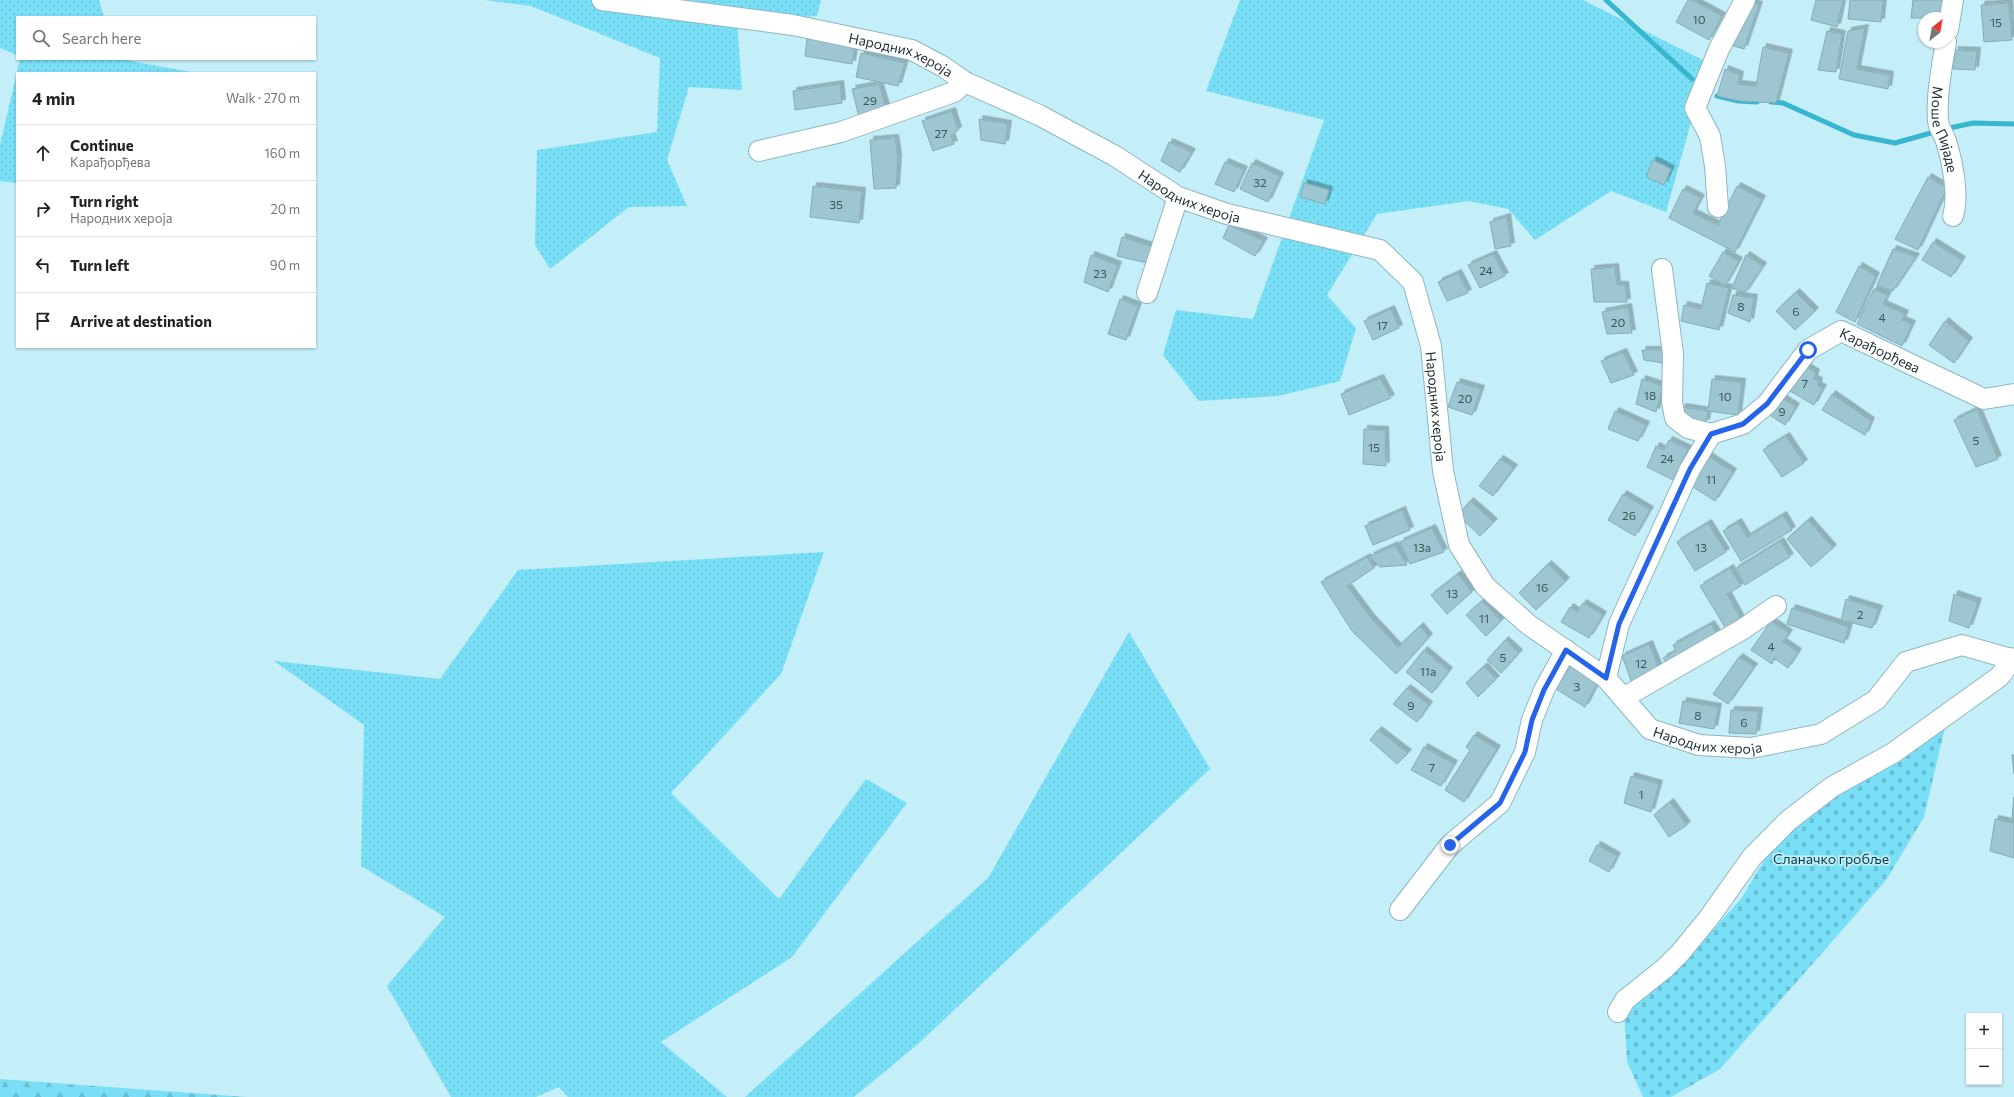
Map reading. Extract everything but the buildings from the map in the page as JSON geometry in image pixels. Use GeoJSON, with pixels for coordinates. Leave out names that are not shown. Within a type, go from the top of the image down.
{"type":"FeatureCollection","features":[{"type":"Feature","properties":{"kind":"street","name":"Народних хероја"},"geometry":{"type":"LineString","coordinates":[[602,0],[792,25],[912,50],[942,66],[965,82],[1039,115],[1108,152],[1178,197],[1227,214],[1380,250],[1413,282],[1431,346],[1443,471],[1459,545],[1484,586],[1529,625],[1606,678],[1650,729],[1699,745],[1752,748],[1821,734],[1876,700],[1906,662],[1962,645],[2012,659]]}},
{"type":"Feature","properties":{"kind":"street"},"geometry":{"type":"LineString","coordinates":[[1718,207],[1715,166],[1710,136],[1695,108],[1719,50],[1745,0]]}},
{"type":"Feature","properties":{"kind":"street"},"geometry":{"type":"LineString","coordinates":[[1951,12],[1953,0]]}},
{"type":"Feature","properties":{"kind":"street","name":"Моше Пијаде"},"geometry":{"type":"LineString","coordinates":[[1945,48],[1941,72],[1938,122],[1946,141],[1954,170],[1955,209],[1953,216]]}},
{"type":"Feature","properties":{"kind":"street"},"geometry":{"type":"LineString","coordinates":[[759,151],[863,125],[954,92],[965,82]]}},
{"type":"Feature","properties":{"kind":"street"},"geometry":{"type":"LineString","coordinates":[[1147,293],[1178,197]]}},
{"type":"Feature","properties":{"kind":"street"},"geometry":{"type":"LineString","coordinates":[[1606,678],[1619,624],[1690,469],[1711,434],[1688,428],[1675,418],[1672,402],[1673,354],[1662,269]]}},
{"type":"Feature","properties":{"kind":"street","name":"Карађорђева"},"geometry":{"type":"LineString","coordinates":[[1711,434],[1743,424],[1767,404],[1808,350],[1842,331],[1984,399],[2014,394]]}},
{"type":"Feature","properties":{"kind":"street"},"geometry":{"type":"LineString","coordinates":[[1624,698],[1743,629],[1776,606]]}},
{"type":"Feature","properties":{"kind":"street"},"geometry":{"type":"LineString","coordinates":[[1400,910],[1450,845],[1500,803],[1525,752],[1532,720],[1544,690],[1566,650]]}},
{"type":"Feature","properties":{"kind":"street"},"geometry":{"type":"LineString","coordinates":[[1618,1012],[1625,1000],[1654,978],[1680,953],[1708,918],[1752,857],[1789,820],[1832,787],[1893,753],[1999,677],[2012,659]]}},
{"type":"Feature","properties":{"kind":"green space"},"geometry":{"type":"Polygon","coordinates":[[[0,0],[99,0],[104,16],[16,16],[16,55],[0,48],[0,0]]]}},
{"type":"Feature","properties":{"kind":"green space"},"geometry":{"type":"Polygon","coordinates":[[[484,0],[821,0],[817,16],[737,21],[742,90],[689,87],[667,160],[687,206],[629,207],[550,269],[535,245],[537,150],[657,132],[660,58],[531,6],[484,0]]]}},
{"type":"Feature","properties":{"kind":"green space"},"geometry":{"type":"Polygon","coordinates":[[[1240,0],[1583,0],[1713,65],[1695,108],[1666,212],[1611,191],[1535,240],[1508,209],[1469,201],[1377,214],[1327,295],[1356,328],[1340,381],[1278,396],[1199,401],[1163,355],[1176,310],[1253,319],[1324,120],[1206,91],[1240,0]]]}},
{"type":"Feature","properties":{"kind":"green space"},"geometry":{"type":"Polygon","coordinates":[[[20,60],[125,60],[191,72],[17,72],[20,60]]]}},
{"type":"Feature","properties":{"kind":"green space"},"geometry":{"type":"Polygon","coordinates":[[[16,76],[16,183],[0,181],[0,145],[16,76]]]}},
{"type":"Feature","properties":{"kind":"green space"},"geometry":{"type":"Polygon","coordinates":[[[824,552],[781,674],[671,793],[779,899],[866,779],[907,803],[792,957],[661,1042],[727,1097],[568,1097],[559,1087],[536,1097],[451,1097],[387,986],[445,917],[361,866],[364,725],[274,661],[440,679],[518,570],[824,552]]]}},
{"type":"Feature","properties":{"kind":"green space"},"geometry":{"type":"Polygon","coordinates":[[[1129,632],[1210,769],[917,1045],[854,1097],[745,1097],[988,878],[1129,632]]]}},
{"type":"Feature","properties":{"kind":"green space","name":"Сланачко гробље"},"geometry":{"type":"Polygon","coordinates":[[[1946,723],[1924,817],[1886,880],[1720,1069],[1671,1097],[1643,1097],[1627,1062],[1624,1010],[1685,960],[1741,899],[1789,819],[1946,723]]]}},
{"type":"Feature","properties":{"kind":"green space"},"geometry":{"type":"Polygon","coordinates":[[[0,1079],[246,1097],[0,1097],[0,1079]]]}},
{"type":"Feature","properties":{"kind":"waterway"},"geometry":{"type":"LineString","coordinates":[[1606,0],[1692,79]]}},
{"type":"Feature","properties":{"kind":"waterway"},"geometry":{"type":"LineString","coordinates":[[1717,96],[1739,101],[1757,102]]}},
{"type":"Feature","properties":{"kind":"waterway"},"geometry":{"type":"LineString","coordinates":[[1771,102],[1783,103],[1854,135],[1895,143],[1938,131]]}},
{"type":"Feature","properties":{"kind":"waterway"},"geometry":{"type":"LineString","coordinates":[[1945,129],[1973,123],[2014,124]]}},
{"type":"Feature","properties":{"kind":"route"},"geometry":{"type":"LineString","coordinates":[[1450,845],[1500,803],[1525,752],[1532,720],[1544,690],[1566,650],[1606,678],[1619,624],[1690,469],[1711,434],[1743,424],[1767,404],[1808,350]]}}]}
